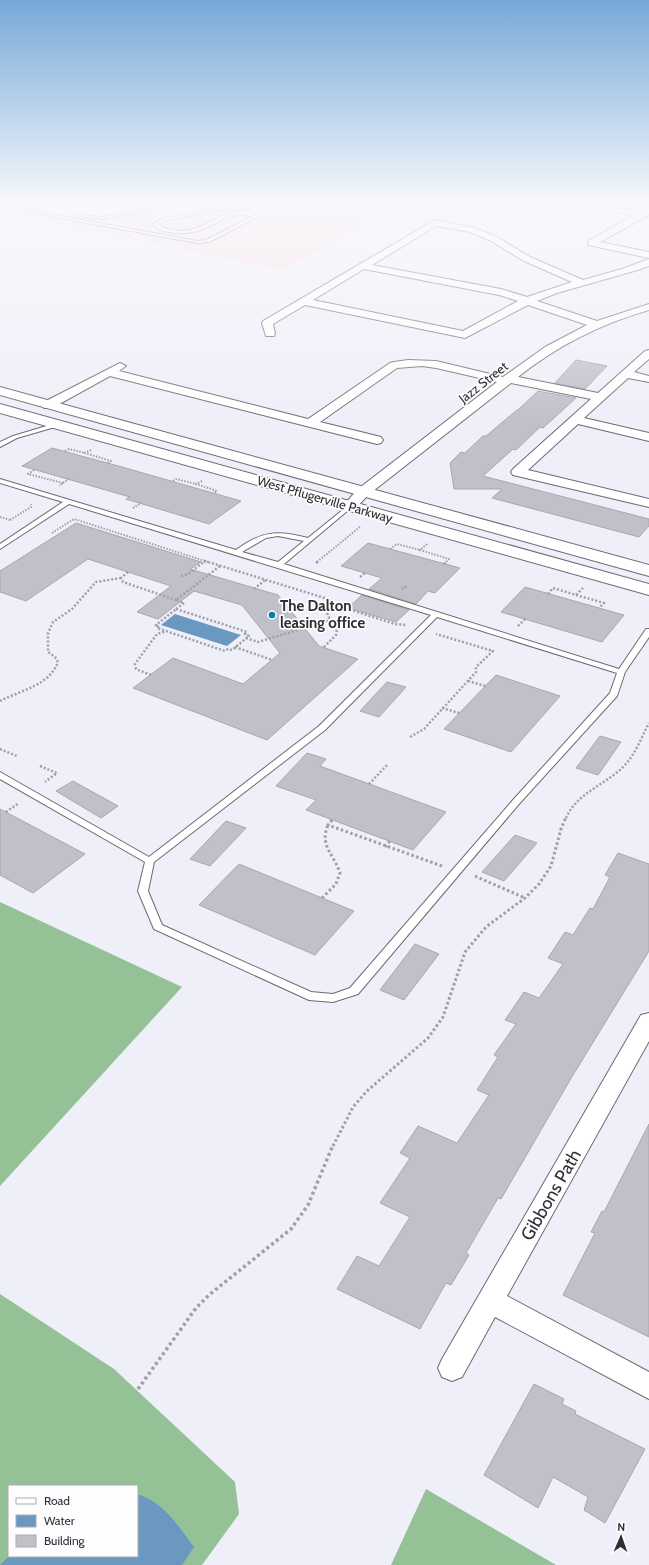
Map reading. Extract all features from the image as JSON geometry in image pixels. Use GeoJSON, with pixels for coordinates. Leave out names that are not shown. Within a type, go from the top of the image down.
{"type":"FeatureCollection","features":[{"type":"Feature","properties":{"kind":"main road","name":"West Pflugerville Parkway"},"geometry":{"type":"LineString","coordinates":[[0,392],[649,571]]}},
{"type":"Feature","properties":{"kind":"main road","name":"West Pflugerville Parkway"},"geometry":{"type":"LineString","coordinates":[[0,408],[649,590]]}},
{"type":"Feature","properties":{"kind":"street"},"geometry":{"type":"LineString","coordinates":[[270,334],[267,323],[345,276]]}},
{"type":"Feature","properties":{"kind":"street"},"geometry":{"type":"LineString","coordinates":[[416,276],[501,292],[596,324]]}},
{"type":"Feature","properties":{"kind":"street"},"geometry":{"type":"LineString","coordinates":[[566,276],[582,283]]}},
{"type":"Feature","properties":{"kind":"street"},"geometry":{"type":"LineString","coordinates":[[303,301],[465,334],[492,318],[528,301],[552,292],[609,276]]}},
{"type":"Feature","properties":{"kind":"street","name":"Jazz Street"},"geometry":{"type":"LineString","coordinates":[[350,506],[363,492],[535,358],[564,339],[596,324],[649,307]]}},
{"type":"Feature","properties":{"kind":"street"},"geometry":{"type":"LineString","coordinates":[[649,353],[518,472],[649,503]]}},
{"type":"Feature","properties":{"kind":"street"},"geometry":{"type":"LineString","coordinates":[[310,423],[394,365],[406,362],[422,362],[603,395]]}},
{"type":"Feature","properties":{"kind":"street"},"geometry":{"type":"LineString","coordinates":[[48,405],[124,363]]}},
{"type":"Feature","properties":{"kind":"street"},"geometry":{"type":"LineString","coordinates":[[109,372],[377,440]]}},
{"type":"Feature","properties":{"kind":"street"},"geometry":{"type":"LineString","coordinates":[[626,374],[649,379]]}},
{"type":"Feature","properties":{"kind":"street"},"geometry":{"type":"LineString","coordinates":[[575,420],[649,437]]}},
{"type":"Feature","properties":{"kind":"street","name":"Gibbons Path"},"geometry":{"type":"LineString","coordinates":[[452,1368],[649,1021]]}},
{"type":"Feature","properties":{"kind":"street"},"geometry":{"type":"LineString","coordinates":[[491,1301],[649,1386]]}},
{"type":"Feature","properties":{"kind":"lane"},"geometry":{"type":"LineString","coordinates":[[0,445],[15,437],[60,424]]}},
{"type":"Feature","properties":{"kind":"lane"},"geometry":{"type":"LineString","coordinates":[[0,481],[237,552],[621,672]]}},
{"type":"Feature","properties":{"kind":"lane"},"geometry":{"type":"LineString","coordinates":[[0,547],[69,501]]}},
{"type":"Feature","properties":{"kind":"lane"},"geometry":{"type":"LineString","coordinates":[[279,565],[350,506]]}},
{"type":"Feature","properties":{"kind":"lane"},"geometry":{"type":"LineString","coordinates":[[237,552],[255,539],[264,536],[287,534],[309,540]]}},
{"type":"Feature","properties":{"kind":"lane"},"geometry":{"type":"LineString","coordinates":[[436,614],[322,728],[150,862],[143,890],[158,927],[309,996],[333,998],[354,991],[516,802],[614,694],[621,672],[649,631]]}},
{"type":"Feature","properties":{"kind":"lane"},"geometry":{"type":"LineString","coordinates":[[0,775],[150,862]]}},
{"type":"Feature","properties":{"kind":"path"},"geometry":{"type":"LineString","coordinates":[[85,453],[96,447]]}},
{"type":"Feature","properties":{"kind":"path"},"geometry":{"type":"LineString","coordinates":[[65,451],[69,449],[111,461],[108,463]]}},
{"type":"Feature","properties":{"kind":"path"},"geometry":{"type":"LineString","coordinates":[[196,484],[206,478]]}},
{"type":"Feature","properties":{"kind":"path"},"geometry":{"type":"LineString","coordinates":[[63,483],[69,479]]}},
{"type":"Feature","properties":{"kind":"path"},"geometry":{"type":"LineString","coordinates":[[173,481],[176,479],[217,491],[213,493]]}},
{"type":"Feature","properties":{"kind":"path"},"geometry":{"type":"LineString","coordinates":[[10,520],[31,506],[33,502]]}},
{"type":"Feature","properties":{"kind":"path"},"geometry":{"type":"LineString","coordinates":[[0,517],[16,522]]}},
{"type":"Feature","properties":{"kind":"path"},"geometry":{"type":"LineString","coordinates":[[52,533],[74,519],[331,601],[332,604],[395,624],[411,626]]}},
{"type":"Feature","properties":{"kind":"path"},"geometry":{"type":"LineString","coordinates":[[312,566],[364,525]]}},
{"type":"Feature","properties":{"kind":"path"},"geometry":{"type":"LineString","coordinates":[[420,550],[429,542]]}},
{"type":"Feature","properties":{"kind":"path"},"geometry":{"type":"LineString","coordinates":[[390,549],[397,544],[449,559],[444,564]]}},
{"type":"Feature","properties":{"kind":"path"},"geometry":{"type":"LineString","coordinates":[[182,576],[188,574],[204,561]]}},
{"type":"Feature","properties":{"kind":"path"},"geometry":{"type":"LineString","coordinates":[[176,600],[220,566]]}},
{"type":"Feature","properties":{"kind":"path"},"geometry":{"type":"LineString","coordinates":[[0,701],[43,683],[51,676],[56,669],[58,662],[55,657],[48,652],[48,633],[53,622],[72,609],[80,598],[96,582],[121,578],[128,572]]}},
{"type":"Feature","properties":{"kind":"path"},"geometry":{"type":"LineString","coordinates":[[121,578],[123,582],[184,603],[175,609],[156,625],[159,626],[157,628],[225,651],[235,647],[249,636],[244,634],[247,632],[175,609]]}},
{"type":"Feature","properties":{"kind":"path"},"geometry":{"type":"LineString","coordinates":[[254,588],[265,580]]}},
{"type":"Feature","properties":{"kind":"path"},"geometry":{"type":"LineString","coordinates":[[576,595],[584,586]]}},
{"type":"Feature","properties":{"kind":"path"},"geometry":{"type":"LineString","coordinates":[[548,594],[553,588],[604,603],[599,608]]}},
{"type":"Feature","properties":{"kind":"path"},"geometry":{"type":"LineString","coordinates":[[324,647],[336,635],[338,629],[331,620],[326,608],[336,597]]}},
{"type":"Feature","properties":{"kind":"path"},"geometry":{"type":"LineString","coordinates":[[246,638],[258,642],[331,620]]}},
{"type":"Feature","properties":{"kind":"path"},"geometry":{"type":"LineString","coordinates":[[151,675],[136,669],[135,664],[157,634],[166,631]]}},
{"type":"Feature","properties":{"kind":"path"},"geometry":{"type":"LineString","coordinates":[[410,737],[424,729],[476,672],[476,667],[493,651],[435,634]]}},
{"type":"Feature","properties":{"kind":"path"},"geometry":{"type":"LineString","coordinates":[[235,647],[272,660]]}},
{"type":"Feature","properties":{"kind":"path"},"geometry":{"type":"LineString","coordinates":[[468,681],[485,686]]}},
{"type":"Feature","properties":{"kind":"path"},"geometry":{"type":"LineString","coordinates":[[442,708],[459,713]]}},
{"type":"Feature","properties":{"kind":"path"},"geometry":{"type":"LineString","coordinates":[[138,1389],[196,1308],[209,1295],[291,1229],[308,1205],[339,1132],[352,1107],[367,1091],[428,1038],[443,1017],[465,952],[486,927],[525,898],[539,884],[551,866],[561,829],[568,813],[580,797],[621,769],[630,760],[649,723]]}},
{"type":"Feature","properties":{"kind":"path"},"geometry":{"type":"LineString","coordinates":[[0,749],[17,756]]}},
{"type":"Feature","properties":{"kind":"path"},"geometry":{"type":"LineString","coordinates":[[369,784],[388,764]]}},
{"type":"Feature","properties":{"kind":"path"},"geometry":{"type":"LineString","coordinates":[[40,766],[57,773],[45,782]]}},
{"type":"Feature","properties":{"kind":"path"},"geometry":{"type":"LineString","coordinates":[[6,812],[23,801]]}},
{"type":"Feature","properties":{"kind":"path"},"geometry":{"type":"LineString","coordinates":[[322,898],[339,880],[339,873],[323,839],[324,832],[332,820]]}},
{"type":"Feature","properties":{"kind":"path"},"geometry":{"type":"LineString","coordinates":[[328,825],[385,847],[404,852],[444,867]]}},
{"type":"Feature","properties":{"kind":"path"},"geometry":{"type":"LineString","coordinates":[[385,847],[390,841]]}},
{"type":"Feature","properties":{"kind":"path"},"geometry":{"type":"LineString","coordinates":[[475,876],[525,898]]}},
{"type":"Feature","properties":{"kind":"green space"},"geometry":{"type":"Polygon","coordinates":[[[0,902],[182,987],[0,1186],[0,902]]]}},
{"type":"Feature","properties":{"kind":"green space"},"geometry":{"type":"Polygon","coordinates":[[[0,1294],[114,1369],[235,1482],[239,1514],[202,1565],[0,1565],[0,1294]]]}},
{"type":"Feature","properties":{"kind":"green space"},"geometry":{"type":"Polygon","coordinates":[[[426,1489],[556,1565],[391,1565],[426,1489]]]}},
{"type":"Feature","properties":{"kind":"water"},"geometry":{"type":"Polygon","coordinates":[[[175,614],[241,635],[227,646],[161,625],[175,614]]]}},
{"type":"Feature","properties":{"kind":"water"},"geometry":{"type":"Polygon","coordinates":[[[138,1494],[155,1502],[163,1509],[176,1523],[194,1547],[182,1565],[0,1565],[8,1557],[138,1557],[138,1494]]]}},
{"type":"Feature","properties":{"kind":"building"},"geometry":{"type":"Polygon","coordinates":[[[576,360],[607,366],[585,389],[555,383],[576,360]]]}},
{"type":"Feature","properties":{"kind":"building"},"geometry":{"type":"Polygon","coordinates":[[[538,391],[576,398],[543,428],[540,427],[516,450],[513,449],[483,476],[649,519],[649,526],[639,537],[492,498],[502,489],[454,489],[450,463],[461,452],[465,453],[483,436],[486,436],[518,410],[538,391]]]}},
{"type":"Feature","properties":{"kind":"building"},"geometry":{"type":"Polygon","coordinates":[[[52,448],[241,501],[209,524],[126,499],[130,497],[22,466],[52,448]]]}},
{"type":"Feature","properties":{"kind":"building"},"geometry":{"type":"Polygon","coordinates":[[[76,523],[201,562],[190,569],[278,595],[319,646],[358,659],[267,740],[133,688],[173,658],[243,684],[280,653],[242,605],[194,591],[158,619],[137,612],[171,586],[88,559],[26,601],[0,592],[0,571],[76,523]]]}},
{"type":"Feature","properties":{"kind":"building"},"geometry":{"type":"Polygon","coordinates":[[[368,543],[460,568],[435,593],[428,591],[416,604],[369,589],[382,578],[341,566],[368,543]]]}},
{"type":"Feature","properties":{"kind":"building"},"geometry":{"type":"Polygon","coordinates":[[[525,587],[624,615],[602,642],[501,612],[525,587]]]}},
{"type":"Feature","properties":{"kind":"building"},"geometry":{"type":"Polygon","coordinates":[[[362,595],[409,610],[396,622],[348,608],[362,595]]]}},
{"type":"Feature","properties":{"kind":"building"},"geometry":{"type":"Polygon","coordinates":[[[496,675],[560,696],[511,752],[444,729],[496,675]]]}},
{"type":"Feature","properties":{"kind":"building"},"geometry":{"type":"Polygon","coordinates":[[[387,682],[406,687],[379,717],[360,711],[387,682]]]}},
{"type":"Feature","properties":{"kind":"building"},"geometry":{"type":"Polygon","coordinates":[[[600,736],[621,742],[598,775],[576,768],[600,736]]]}},
{"type":"Feature","properties":{"kind":"building"},"geometry":{"type":"Polygon","coordinates":[[[307,753],[326,759],[320,766],[446,812],[413,850],[306,810],[316,800],[276,786],[307,753]]]}},
{"type":"Feature","properties":{"kind":"building"},"geometry":{"type":"Polygon","coordinates":[[[73,781],[118,806],[101,818],[56,791],[73,781]]]}},
{"type":"Feature","properties":{"kind":"building"},"geometry":{"type":"Polygon","coordinates":[[[0,809],[85,854],[33,893],[0,875],[0,809]]]}},
{"type":"Feature","properties":{"kind":"building"},"geometry":{"type":"Polygon","coordinates":[[[226,821],[246,828],[210,866],[190,859],[226,821]]]}},
{"type":"Feature","properties":{"kind":"building"},"geometry":{"type":"Polygon","coordinates":[[[515,835],[537,843],[504,881],[482,872],[515,835]]]}},
{"type":"Feature","properties":{"kind":"building"},"geometry":{"type":"Polygon","coordinates":[[[618,853],[649,864],[649,951],[570,1080],[501,1199],[498,1198],[466,1253],[469,1255],[451,1285],[446,1283],[420,1329],[337,1289],[357,1256],[379,1266],[410,1217],[380,1203],[410,1158],[400,1153],[418,1126],[457,1143],[489,1095],[477,1090],[498,1057],[494,1055],[516,1024],[505,1020],[524,992],[539,998],[563,964],[548,958],[565,932],[573,935],[590,908],[593,909],[610,877],[605,875],[618,853]]]}},
{"type":"Feature","properties":{"kind":"building"},"geometry":{"type":"Polygon","coordinates":[[[239,864],[354,911],[315,955],[199,905],[239,864]]]}},
{"type":"Feature","properties":{"kind":"building"},"geometry":{"type":"Polygon","coordinates":[[[415,944],[439,954],[404,1000],[380,990],[415,944]]]}},
{"type":"Feature","properties":{"kind":"building"},"geometry":{"type":"Polygon","coordinates":[[[649,1124],[649,1337],[563,1295],[595,1233],[591,1232],[602,1211],[604,1212],[649,1124]]]}},
{"type":"Feature","properties":{"kind":"building"},"geometry":{"type":"Polygon","coordinates":[[[534,1384],[564,1399],[562,1404],[576,1411],[575,1414],[645,1449],[605,1523],[584,1510],[588,1497],[553,1477],[538,1508],[484,1475],[534,1384]]]}},
{"type":"Feature","properties":{"kind":"place","name":"The Dalton leasing office"},"geometry":{"type":"Point","coordinates":[272,615]}}]}
